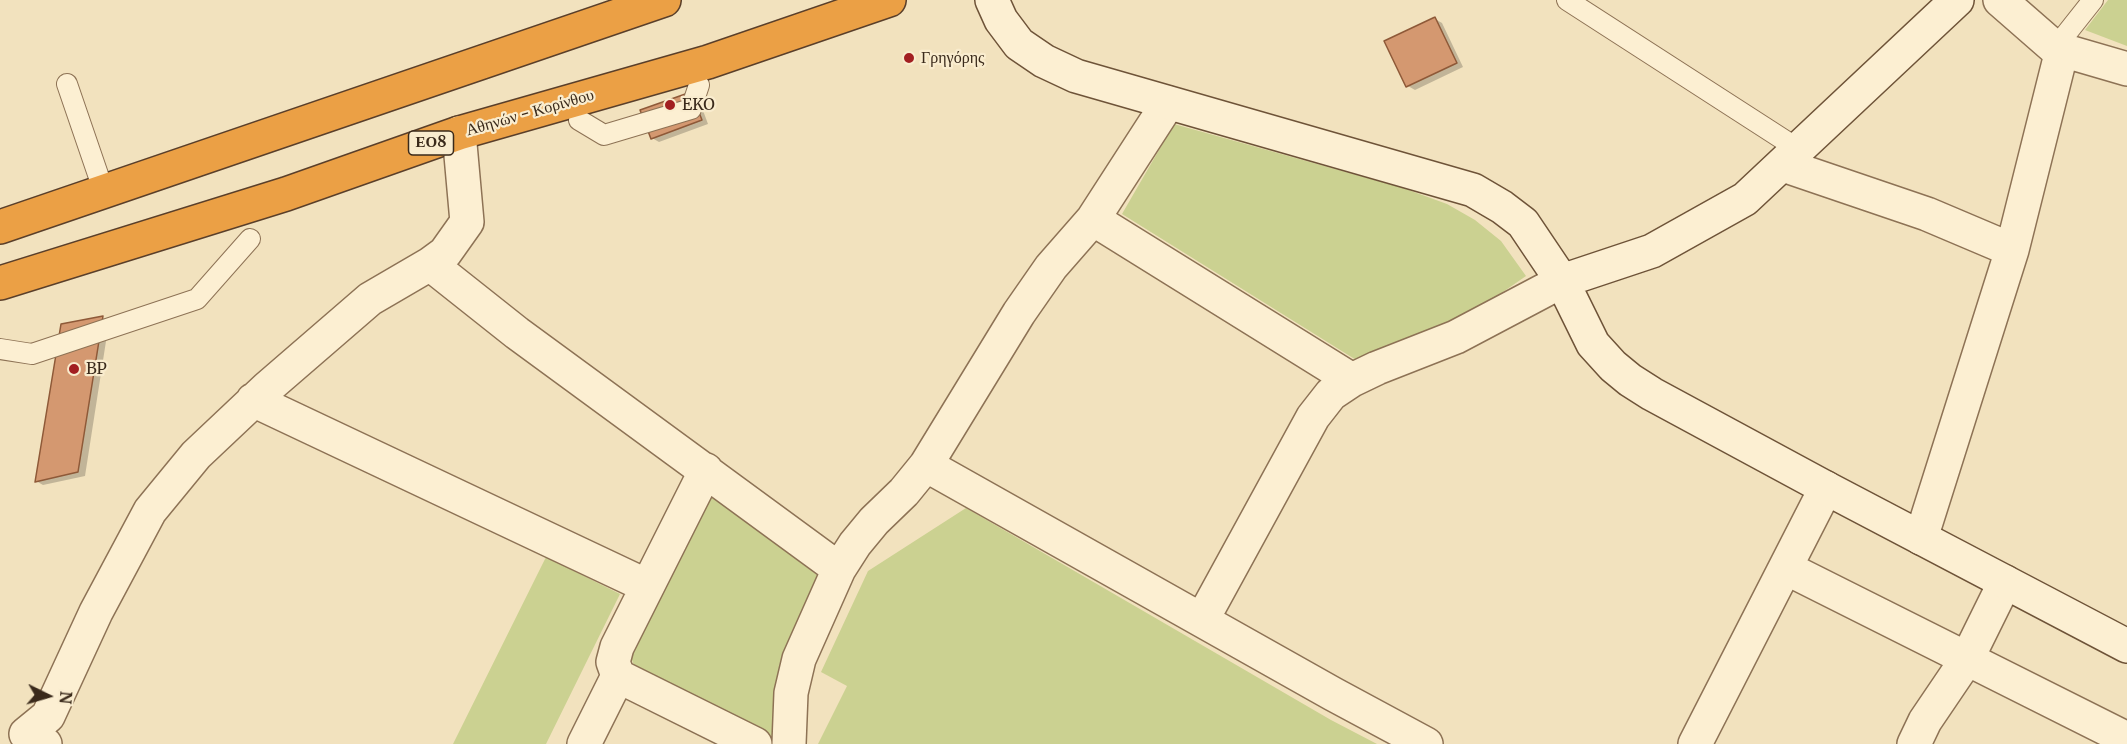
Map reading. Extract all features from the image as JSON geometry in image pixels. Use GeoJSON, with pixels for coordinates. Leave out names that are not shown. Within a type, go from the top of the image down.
{"type":"FeatureCollection","features":[{"type":"Feature","properties":{"kind":"highway"},"geometry":{"type":"LineString","coordinates":[[0,227],[664,0]]}},
{"type":"Feature","properties":{"kind":"highway","name":"Αθηνών - Κορίνθου"},"geometry":{"type":"LineString","coordinates":[[0,283],[286,194],[459,133],[708,62],[889,0]]}},
{"type":"Feature","properties":{"kind":"street"},"geometry":{"type":"LineString","coordinates":[[992,0],[1001,20],[1019,44],[1044,61],[1076,76],[1473,190],[1523,223],[1562,281],[1593,344],[1613,366],[1630,380],[1826,488],[2127,646]]}},
{"type":"Feature","properties":{"kind":"street"},"geometry":{"type":"LineString","coordinates":[[1202,620],[1313,417],[1331,394],[1352,380],[1377,368],[1456,337],[1562,281],[1652,251],[1745,199],[1957,0]]}},
{"type":"Feature","properties":{"kind":"street"},"geometry":{"type":"LineString","coordinates":[[2000,0],[2059,49],[2127,69]]}},
{"type":"Feature","properties":{"kind":"street"},"geometry":{"type":"LineString","coordinates":[[1921,538],[2012,250],[2059,49]]}},
{"type":"Feature","properties":{"kind":"street"},"geometry":{"type":"LineString","coordinates":[[789,744],[791,693],[799,659],[839,569],[855,544],[874,521],[904,492],[927,465],[1019,313],[1051,267],[1093,219],[1168,103]]}},
{"type":"Feature","properties":{"kind":"street"},"geometry":{"type":"LineString","coordinates":[[35,739],[96,612],[150,511],[196,454],[253,400],[370,299],[445,253],[467,222],[459,133]]}},
{"type":"Feature","properties":{"kind":"street"},"geometry":{"type":"LineString","coordinates":[[1791,157],[2012,250]]}},
{"type":"Feature","properties":{"kind":"street"},"geometry":{"type":"LineString","coordinates":[[1093,219],[1352,380]]}},
{"type":"Feature","properties":{"kind":"street"},"geometry":{"type":"LineString","coordinates":[[430,264],[517,333],[839,569]]}},
{"type":"Feature","properties":{"kind":"street"},"geometry":{"type":"LineString","coordinates":[[253,400],[647,586]]}},
{"type":"Feature","properties":{"kind":"street"},"geometry":{"type":"LineString","coordinates":[[927,465],[1426,744]]}},
{"type":"Feature","properties":{"kind":"street"},"geometry":{"type":"LineString","coordinates":[[706,470],[617,647],[613,662],[618,676],[755,744]]}},
{"type":"Feature","properties":{"kind":"street"},"geometry":{"type":"LineString","coordinates":[[1695,744],[1826,488]]}},
{"type":"Feature","properties":{"kind":"street"},"geometry":{"type":"LineString","coordinates":[[1786,568],[2127,738]]}},
{"type":"Feature","properties":{"kind":"street"},"geometry":{"type":"LineString","coordinates":[[1914,744],[1925,721],[1967,658],[2005,582]]}},
{"type":"Feature","properties":{"kind":"street"},"geometry":{"type":"LineString","coordinates":[[584,744],[618,676]]}},
{"type":"Feature","properties":{"kind":"lane"},"geometry":{"type":"LineString","coordinates":[[1567,0],[1791,157]]}},
{"type":"Feature","properties":{"kind":"lane"},"geometry":{"type":"LineString","coordinates":[[2059,49],[2093,0]]}},
{"type":"Feature","properties":{"kind":"lane"},"geometry":{"type":"LineString","coordinates":[[67,84],[104,192]]}},
{"type":"Feature","properties":{"kind":"lane"},"geometry":{"type":"LineString","coordinates":[[579,120],[604,135],[691,109],[699,85]]}},
{"type":"Feature","properties":{"kind":"lane"},"geometry":{"type":"LineString","coordinates":[[0,349],[32,354],[197,299],[250,239]]}},
{"type":"Feature","properties":{"kind":"green space"},"geometry":{"type":"Polygon","coordinates":[[[2108,0],[2127,0],[2127,46],[2085,30],[2108,0]]]}},
{"type":"Feature","properties":{"kind":"green space"},"geometry":{"type":"Polygon","coordinates":[[[1174,124],[1403,188],[1447,204],[1475,220],[1501,241],[1526,276],[1487,303],[1361,363],[1122,214],[1174,124]]]}},
{"type":"Feature","properties":{"kind":"green space"},"geometry":{"type":"Polygon","coordinates":[[[711,493],[822,579],[775,739],[635,668],[629,652],[711,493]]]}},
{"type":"Feature","properties":{"kind":"green space"},"geometry":{"type":"Polygon","coordinates":[[[966,508],[1331,720],[1377,744],[818,744],[847,686],[821,672],[868,571],[966,508]]]}},
{"type":"Feature","properties":{"kind":"green space"},"geometry":{"type":"Polygon","coordinates":[[[546,557],[620,594],[546,744],[453,744],[546,557]]]}},
{"type":"Feature","properties":{"kind":"building"},"geometry":{"type":"Polygon","coordinates":[[[1435,17],[1457,63],[1406,87],[1384,41],[1435,17]]]}},
{"type":"Feature","properties":{"kind":"building"},"geometry":{"type":"Polygon","coordinates":[[[691,92],[702,120],[651,139],[640,110],[691,92]]]}},
{"type":"Feature","properties":{"kind":"building"},"geometry":{"type":"Polygon","coordinates":[[[103,316],[78,472],[35,482],[61,324],[103,316]]]}},
{"type":"Feature","properties":{"kind":"place","name":"Γρηγόρης"},"geometry":{"type":"Point","coordinates":[909,58]}},
{"type":"Feature","properties":{"kind":"place","name":"EKO"},"geometry":{"type":"Point","coordinates":[670,105]}},
{"type":"Feature","properties":{"kind":"place","name":"BP"},"geometry":{"type":"Point","coordinates":[74,369]}}]}
